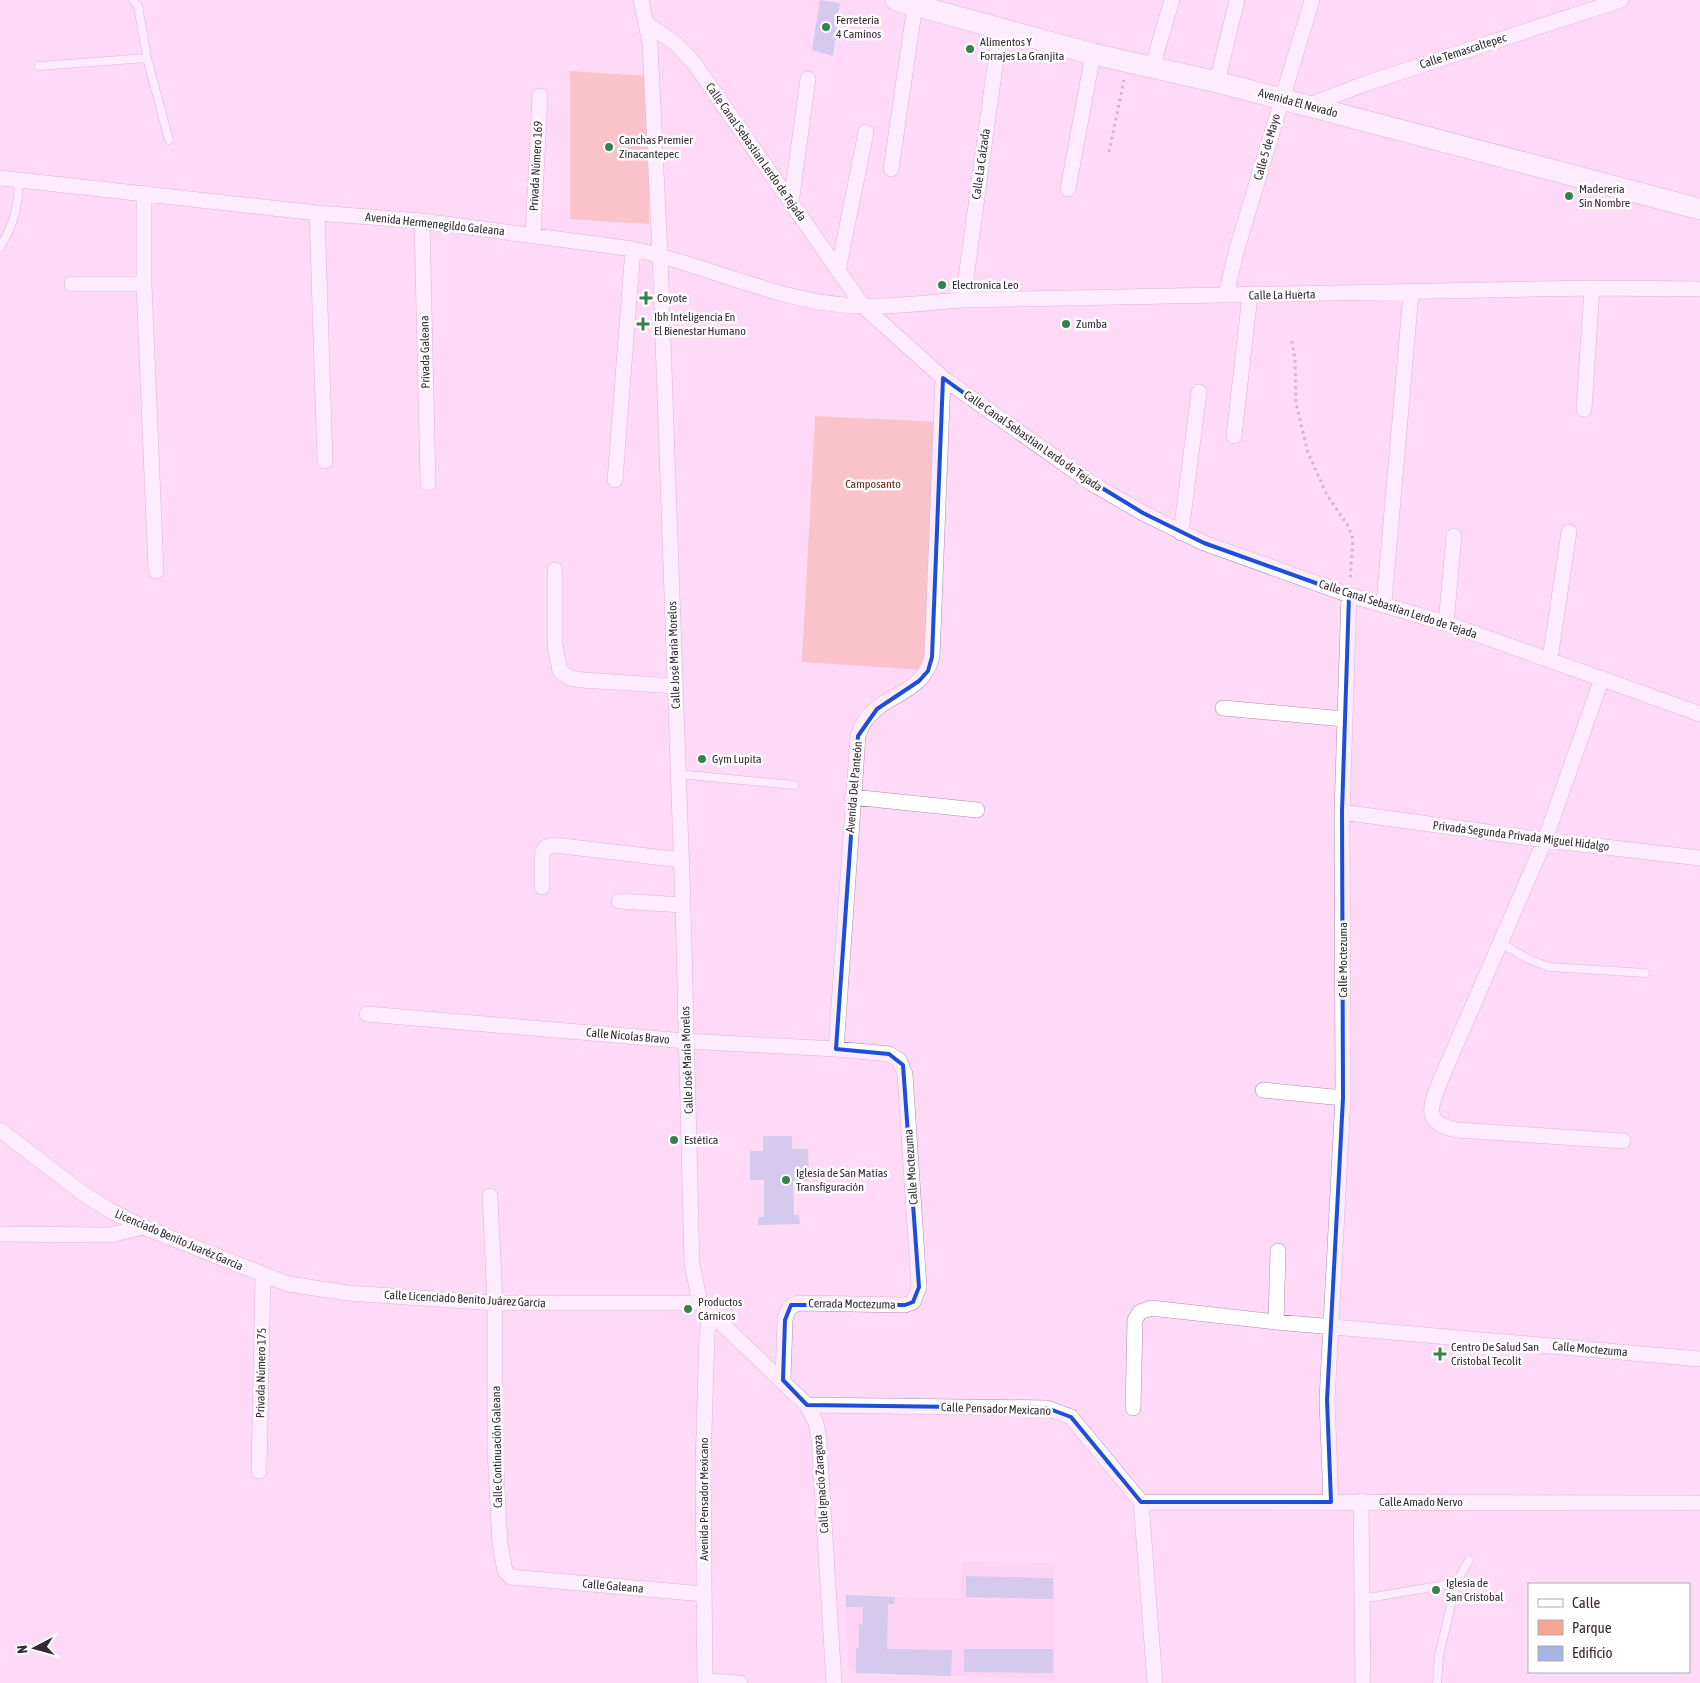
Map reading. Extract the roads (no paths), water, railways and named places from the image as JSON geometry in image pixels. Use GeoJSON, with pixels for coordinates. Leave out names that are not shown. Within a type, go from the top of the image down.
{"type":"FeatureCollection","features":[{"type":"Feature","properties":{"kind":"street"},"geometry":{"type":"LineString","coordinates":[[1152,68],[1172,0]]}},
{"type":"Feature","properties":{"kind":"street"},"geometry":{"type":"LineString","coordinates":[[1217,82],[1237,0]]}},
{"type":"Feature","properties":{"kind":"street","name":"Calle 5 de Mayo"},"geometry":{"type":"LineString","coordinates":[[1226,295],[1312,0]]}},
{"type":"Feature","properties":{"kind":"street","name":"Calle Temascaltepec"},"geometry":{"type":"LineString","coordinates":[[1307,106],[1364,84],[1620,0]]}},
{"type":"Feature","properties":{"kind":"street","name":"Calle José María Morelos"},"geometry":{"type":"LineString","coordinates":[[640,2],[647,24],[650,43],[660,255],[683,905],[692,1264],[700,1303]]}},
{"type":"Feature","properties":{"kind":"street"},"geometry":{"type":"LineString","coordinates":[[891,169],[906,2]]}},
{"type":"Feature","properties":{"kind":"street","name":"Avenida El Nevado"},"geometry":{"type":"LineString","coordinates":[[906,2],[1093,54],[1217,82],[1700,209]]}},
{"type":"Feature","properties":{"kind":"street","name":"Calle Canal Sebastian Lerdo de Tejada"},"geometry":{"type":"LineString","coordinates":[[647,24],[675,43],[694,63],[864,306],[895,337],[943,378],[1060,463],[1134,508],[1181,533],[1349,595],[1384,603],[1446,623],[1700,714]]}},
{"type":"Feature","properties":{"kind":"street","name":"Calle La Calzada"},"geometry":{"type":"LineString","coordinates":[[963,300],[1000,29]]}},
{"type":"Feature","properties":{"kind":"street"},"geometry":{"type":"LineString","coordinates":[[1068,189],[1093,54]]}},
{"type":"Feature","properties":{"kind":"street"},"geometry":{"type":"LineString","coordinates":[[791,203],[808,79]]}},
{"type":"Feature","properties":{"kind":"street","name":"Privada Número 169"},"geometry":{"type":"LineString","coordinates":[[533,236],[540,96]]}},
{"type":"Feature","properties":{"kind":"street"},"geometry":{"type":"LineString","coordinates":[[838,271],[866,132]]}},
{"type":"Feature","properties":{"kind":"street","name":"Avenida Hermenegildo Galeana"},"geometry":{"type":"LineString","coordinates":[[0,178],[317,213],[422,221],[633,249],[660,255],[792,296],[864,306]]}},
{"type":"Feature","properties":{"kind":"street"},"geometry":{"type":"LineString","coordinates":[[144,193],[144,284],[156,571]]}},
{"type":"Feature","properties":{"kind":"street"},"geometry":{"type":"LineString","coordinates":[[317,213],[325,461]]}},
{"type":"Feature","properties":{"kind":"street","name":"Privada Galeana"},"geometry":{"type":"LineString","coordinates":[[422,221],[428,483]]}},
{"type":"Feature","properties":{"kind":"street"},"geometry":{"type":"LineString","coordinates":[[615,480],[633,249]]}},
{"type":"Feature","properties":{"kind":"street"},"geometry":{"type":"LineString","coordinates":[[72,284],[144,284]]}},
{"type":"Feature","properties":{"kind":"street"},"geometry":{"type":"LineString","coordinates":[[1584,409],[1592,288]]}},
{"type":"Feature","properties":{"kind":"street","name":"Calle La Huerta"},"geometry":{"type":"LineString","coordinates":[[864,306],[963,300],[1411,293],[1592,288],[1700,289]]}},
{"type":"Feature","properties":{"kind":"street"},"geometry":{"type":"LineString","coordinates":[[1384,603],[1411,293]]}},
{"type":"Feature","properties":{"kind":"street"},"geometry":{"type":"LineString","coordinates":[[1234,436],[1250,295]]}},
{"type":"Feature","properties":{"kind":"street","name":"Avenida Del Panteón"},"geometry":{"type":"LineString","coordinates":[[836,1049],[852,797],[858,736],[865,721],[877,709],[919,681],[928,671],[932,657],[943,378]]}},
{"type":"Feature","properties":{"kind":"street"},"geometry":{"type":"LineString","coordinates":[[1181,533],[1200,392]]}},
{"type":"Feature","properties":{"kind":"street"},"geometry":{"type":"LineString","coordinates":[[1550,659],[1569,532]]}},
{"type":"Feature","properties":{"kind":"street"},"geometry":{"type":"LineString","coordinates":[[1446,623],[1454,536]]}},
{"type":"Feature","properties":{"kind":"street"},"geometry":{"type":"LineString","coordinates":[[555,570],[555,645],[560,671],[570,678],[582,680],[675,686]]}},
{"type":"Feature","properties":{"kind":"street","name":"Calle Moctezuma"},"geometry":{"type":"LineString","coordinates":[[1331,1502],[1327,1400],[1343,1098],[1342,812],[1349,595]]}},
{"type":"Feature","properties":{"kind":"street"},"geometry":{"type":"LineString","coordinates":[[1602,678],[1545,840],[1441,1079],[1432,1110],[1434,1121],[1440,1126],[1457,1130],[1623,1141]]}},
{"type":"Feature","properties":{"kind":"street"},"geometry":{"type":"LineString","coordinates":[[1224,708],[1344,719]]}},
{"type":"Feature","properties":{"kind":"street"},"geometry":{"type":"LineString","coordinates":[[852,797],[977,810]]}},
{"type":"Feature","properties":{"kind":"street","name":"Privada Segunda Privada Miguel Hidalgo"},"geometry":{"type":"LineString","coordinates":[[1342,812],[1545,840],[1700,858]]}},
{"type":"Feature","properties":{"kind":"street"},"geometry":{"type":"LineString","coordinates":[[542,887],[542,854],[546,847],[554,845],[681,860]]}},
{"type":"Feature","properties":{"kind":"street"},"geometry":{"type":"LineString","coordinates":[[619,901],[683,905]]}},
{"type":"Feature","properties":{"kind":"street","name":"Calle Nicolas Bravo"},"geometry":{"type":"LineString","coordinates":[[367,1014],[686,1041],[836,1049],[889,1054]]}},
{"type":"Feature","properties":{"kind":"street","name":"Calle Moctezuma"},"geometry":{"type":"LineString","coordinates":[[889,1054],[899,1060],[905,1074],[919,1287]]}},
{"type":"Feature","properties":{"kind":"street"},"geometry":{"type":"LineString","coordinates":[[1263,1090],[1343,1098]]}},
{"type":"Feature","properties":{"kind":"street","name":"Licenciado Benito Juaréz García"},"geometry":{"type":"LineString","coordinates":[[0,1130],[85,1195],[143,1227],[263,1275]]}},
{"type":"Feature","properties":{"kind":"street"},"geometry":{"type":"LineString","coordinates":[[490,1196],[495,1303]]}},
{"type":"Feature","properties":{"kind":"street"},"geometry":{"type":"LineString","coordinates":[[0,1234],[110,1235],[143,1227]]}},
{"type":"Feature","properties":{"kind":"street"},"geometry":{"type":"LineString","coordinates":[[1276,1322],[1278,1251]]}},
{"type":"Feature","properties":{"kind":"street","name":"Calle Licenciado Benito Juárez Garcia"},"geometry":{"type":"LineString","coordinates":[[263,1275],[288,1284],[348,1293],[495,1303],[700,1303]]}},
{"type":"Feature","properties":{"kind":"street","name":"Privada Número 175"},"geometry":{"type":"LineString","coordinates":[[259,1471],[263,1275]]}},
{"type":"Feature","properties":{"kind":"street","name":"Cerrada Moctezuma"},"geometry":{"type":"LineString","coordinates":[[783,1380],[785,1320],[786,1311],[791,1305],[799,1303],[905,1305],[913,1302],[919,1287]]}},
{"type":"Feature","properties":{"kind":"street","name":"Calle Continuación Galeana"},"geometry":{"type":"LineString","coordinates":[[495,1303],[495,1450],[500,1544],[505,1570],[511,1576],[522,1578]]}},
{"type":"Feature","properties":{"kind":"street","name":"Calle Ignacio Zaragoza"},"geometry":{"type":"LineString","coordinates":[[700,1303],[710,1315],[783,1380],[807,1405],[816,1423],[819,1440],[834,1683]]}},
{"type":"Feature","properties":{"kind":"street","name":"Calle Moctezuma"},"geometry":{"type":"LineString","coordinates":[[1133,1408],[1135,1320],[1140,1312],[1151,1308],[1276,1322],[1332,1325],[1700,1359]]}},
{"type":"Feature","properties":{"kind":"street","name":"Avenida Pensador Mexicano"},"geometry":{"type":"LineString","coordinates":[[705,1682],[703,1466],[707,1334],[710,1315]]}},
{"type":"Feature","properties":{"kind":"street","name":"Calle Pensador Mexicano"},"geometry":{"type":"LineString","coordinates":[[807,1405],[1047,1408],[1062,1412],[1083,1430],[1141,1502]]}},
{"type":"Feature","properties":{"kind":"street"},"geometry":{"type":"LineString","coordinates":[[1141,1502],[1154,1683]]}},
{"type":"Feature","properties":{"kind":"street","name":"Calle Amado Nervo"},"geometry":{"type":"LineString","coordinates":[[1141,1502],[1700,1503]]}},
{"type":"Feature","properties":{"kind":"street"},"geometry":{"type":"LineString","coordinates":[[1361,1502],[1364,1683]]}},
{"type":"Feature","properties":{"kind":"street","name":"Calle Galeana"},"geometry":{"type":"LineString","coordinates":[[522,1578],[704,1594]]}},
{"type":"Feature","properties":{"kind":"street"},"geometry":{"type":"LineString","coordinates":[[705,1682],[740,1683]]}},
{"type":"Feature","properties":{"kind":"lane"},"geometry":{"type":"LineString","coordinates":[[133,0],[138,6],[147,58],[169,140]]}},
{"type":"Feature","properties":{"kind":"lane"},"geometry":{"type":"LineString","coordinates":[[39,66],[147,58]]}},
{"type":"Feature","properties":{"kind":"lane"},"geometry":{"type":"LineString","coordinates":[[0,247],[12,228],[19,180]]}},
{"type":"Feature","properties":{"kind":"lane"},"geometry":{"type":"LineString","coordinates":[[678,774],[794,785]]}},
{"type":"Feature","properties":{"kind":"lane"},"geometry":{"type":"LineString","coordinates":[[1501,943],[1528,959],[1549,967],[1645,974]]}},
{"type":"Feature","properties":{"kind":"lane"},"geometry":{"type":"LineString","coordinates":[[1436,1683],[1439,1656],[1456,1583],[1470,1560]]}},
{"type":"Feature","properties":{"kind":"lane"},"geometry":{"type":"LineString","coordinates":[[1362,1599],[1456,1583]]}},
{"type":"Feature","properties":{"kind":"place","name":"Ferreteria 4 Caminos"},"geometry":{"type":"Point","coordinates":[826,27]}},
{"type":"Feature","properties":{"kind":"place","name":"Alimentos Y Forrajes La Granjita"},"geometry":{"type":"Point","coordinates":[970,49]}},
{"type":"Feature","properties":{"kind":"place","name":"Canchas Premier Zinacantepec"},"geometry":{"type":"Point","coordinates":[609,147]}},
{"type":"Feature","properties":{"kind":"place","name":"Madereria Sin Nombre"},"geometry":{"type":"Point","coordinates":[1569,196]}},
{"type":"Feature","properties":{"kind":"place","name":"Electronica Leo"},"geometry":{"type":"Point","coordinates":[942,285]}},
{"type":"Feature","properties":{"kind":"place","name":"Coyote"},"geometry":{"type":"Point","coordinates":[646,298]}},
{"type":"Feature","properties":{"kind":"place","name":"Ibh Inteligencia En El Bienestar Humano"},"geometry":{"type":"Point","coordinates":[643,324]}},
{"type":"Feature","properties":{"kind":"place","name":"Zumba"},"geometry":{"type":"Point","coordinates":[1066,324]}},
{"type":"Feature","properties":{"kind":"place","name":"Gym Lupita"},"geometry":{"type":"Point","coordinates":[702,759]}},
{"type":"Feature","properties":{"kind":"place","name":"Estética"},"geometry":{"type":"Point","coordinates":[674,1140]}},
{"type":"Feature","properties":{"kind":"place","name":"Iglesia de San Matias Transfiguración"},"geometry":{"type":"Point","coordinates":[786,1180]}},
{"type":"Feature","properties":{"kind":"place","name":"Productos Cárnicos"},"geometry":{"type":"Point","coordinates":[688,1309]}},
{"type":"Feature","properties":{"kind":"place","name":"Centro De Salud San Cristobal Tecolit"},"geometry":{"type":"Point","coordinates":[1440,1354]}},
{"type":"Feature","properties":{"kind":"place","name":"Iglesia de San Cristobal"},"geometry":{"type":"Point","coordinates":[1436,1590]}},
{"type":"Feature","properties":{"kind":"park label","name":"Camposanto"},"geometry":{"type":"Point","coordinates":[873,484]}}]}
